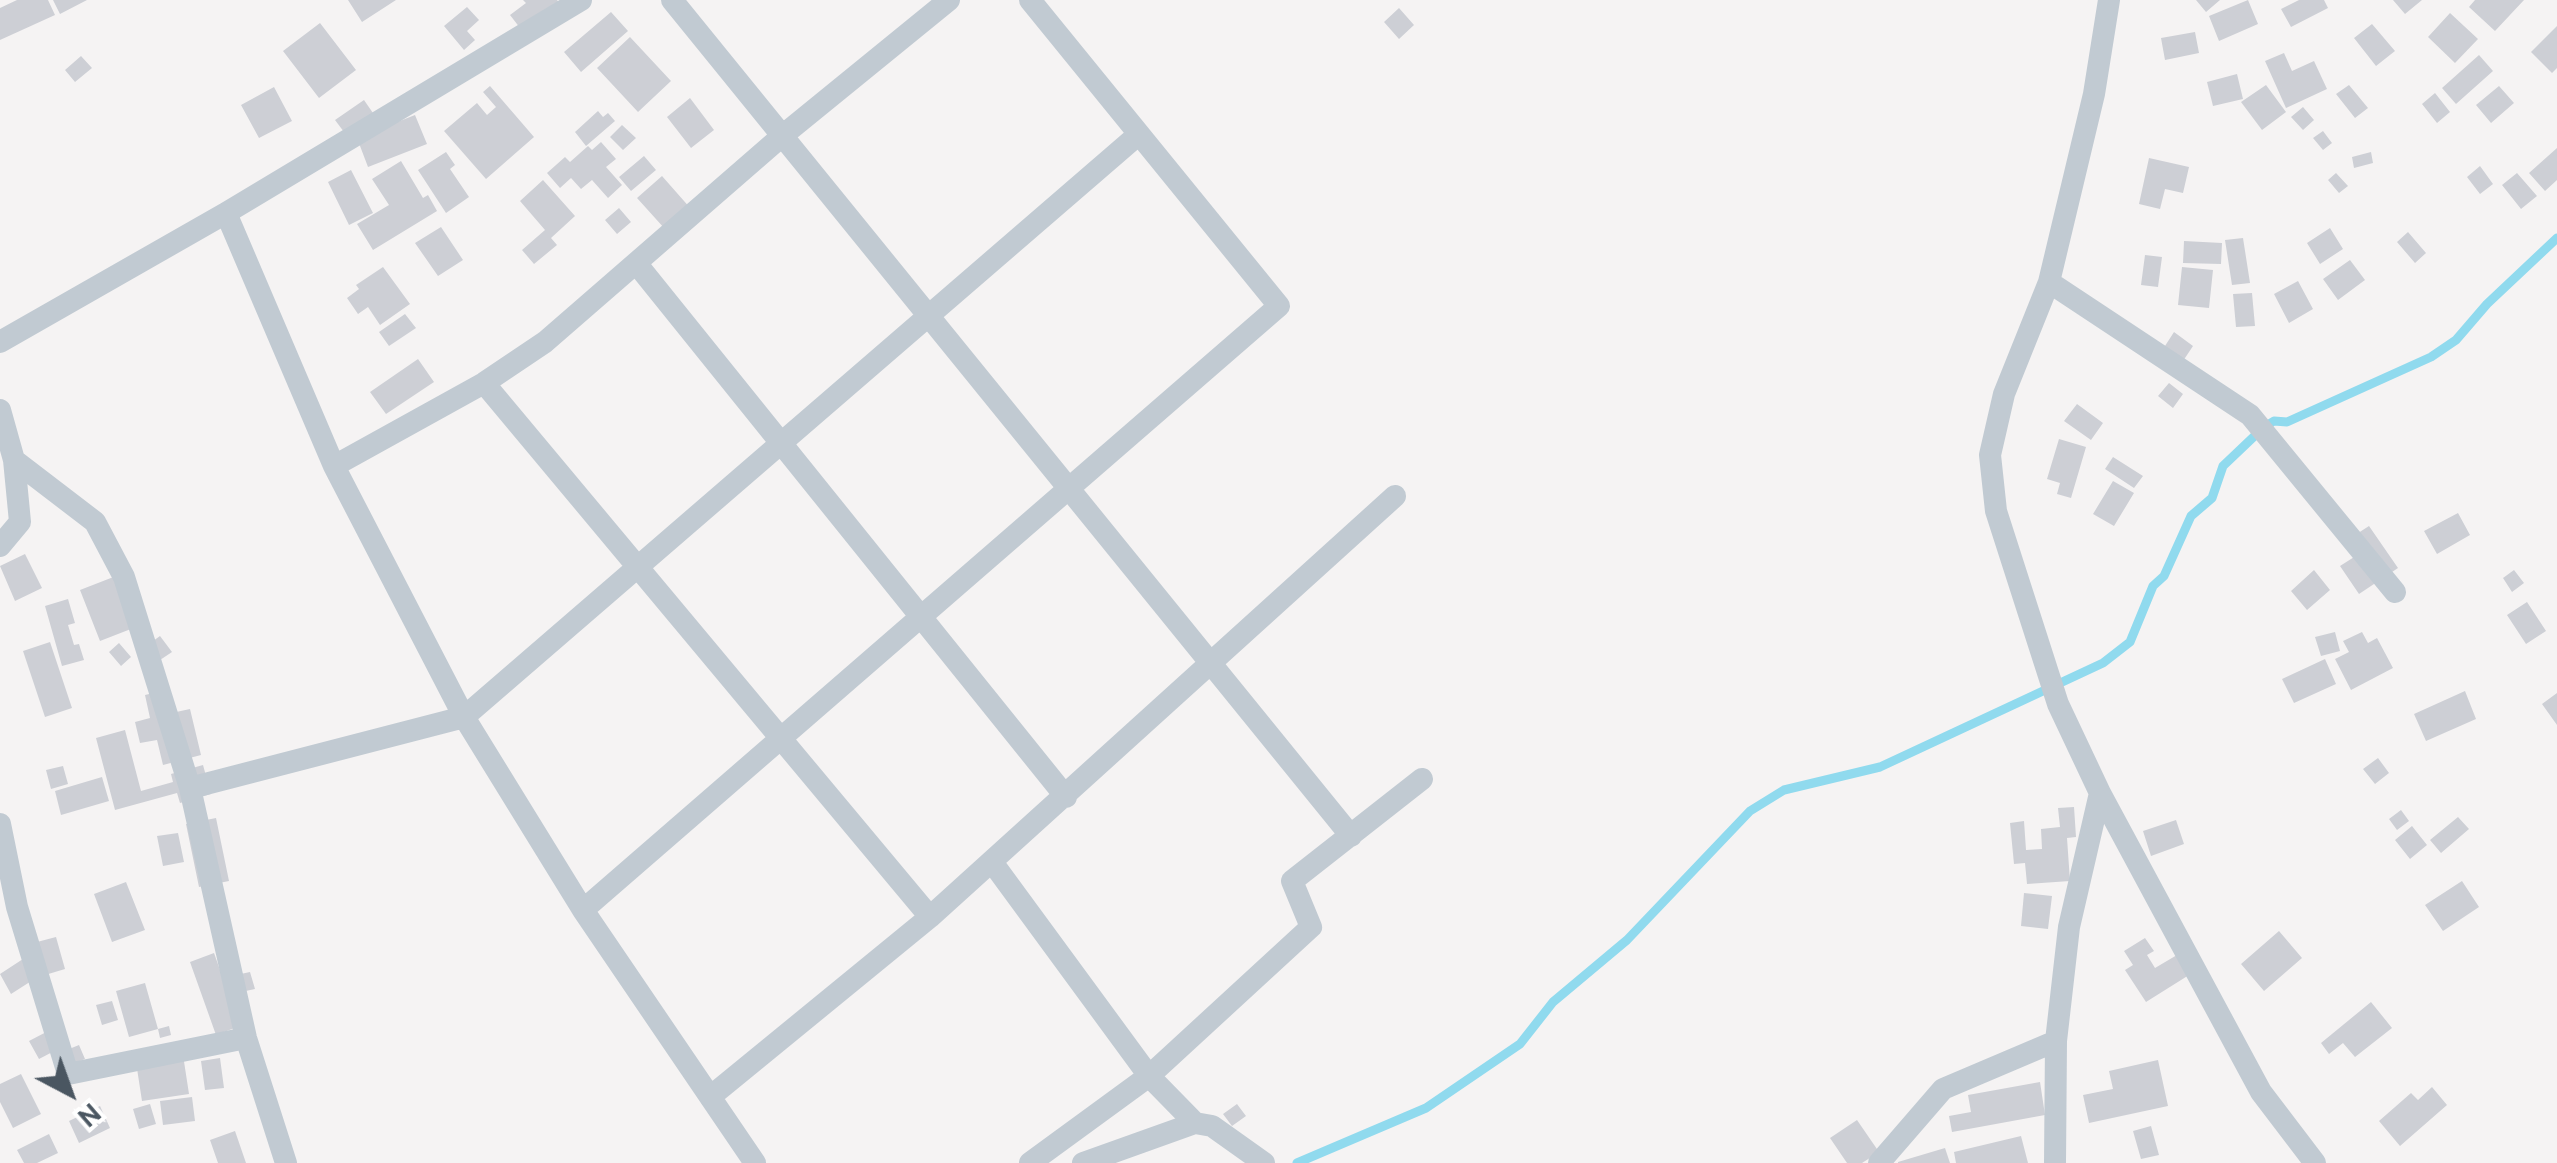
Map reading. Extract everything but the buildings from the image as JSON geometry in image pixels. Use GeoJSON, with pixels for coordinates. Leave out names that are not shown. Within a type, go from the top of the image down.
{"type":"FeatureCollection","features":[{"type":"Feature","properties":{"kind":"street"},"geometry":{"type":"LineString","coordinates":[[0,342],[226,213],[581,0]]}},
{"type":"Feature","properties":{"kind":"street"},"geometry":{"type":"LineString","coordinates":[[672,0],[1351,836]]}},
{"type":"Feature","properties":{"kind":"street"},"geometry":{"type":"LineString","coordinates":[[334,466],[484,383],[546,342],[782,136],[948,0]]}},
{"type":"Feature","properties":{"kind":"street"},"geometry":{"type":"LineString","coordinates":[[583,910],[1279,306],[1030,0]]}},
{"type":"Feature","properties":{"kind":"street"},"geometry":{"type":"LineString","coordinates":[[2109,0],[2094,94],[2048,282],[2004,394],[1990,455],[1996,511],[2058,704],[2100,794],[2260,1092],[2314,1163]]}},
{"type":"Feature","properties":{"kind":"street"},"geometry":{"type":"LineString","coordinates":[[190,788],[464,717],[1139,134]]}},
{"type":"Feature","properties":{"kind":"street"},"geometry":{"type":"LineString","coordinates":[[226,213],[334,466],[464,717],[583,910],[755,1163]]}},
{"type":"Feature","properties":{"kind":"street"},"geometry":{"type":"LineString","coordinates":[[636,263],[1066,797]]}},
{"type":"Feature","properties":{"kind":"street"},"geometry":{"type":"LineString","coordinates":[[2048,282],[2250,416],[2395,592]]}},
{"type":"Feature","properties":{"kind":"street"},"geometry":{"type":"LineString","coordinates":[[484,383],[930,917]]}},
{"type":"Feature","properties":{"kind":"street"},"geometry":{"type":"LineString","coordinates":[[0,410],[14,460],[20,522],[0,546]]}},
{"type":"Feature","properties":{"kind":"street"},"geometry":{"type":"LineString","coordinates":[[14,460],[94,522],[124,577],[190,788],[246,1038],[286,1163]]}},
{"type":"Feature","properties":{"kind":"street"},"geometry":{"type":"LineString","coordinates":[[710,1097],[930,917],[1395,496]]}},
{"type":"Feature","properties":{"kind":"street"},"geometry":{"type":"LineString","coordinates":[[1030,1163],[1149,1076],[1311,927],[1292,881],[1422,779]]}},
{"type":"Feature","properties":{"kind":"street"},"geometry":{"type":"LineString","coordinates":[[2055,1163],[2056,1041],[2069,928],[2100,794]]}},
{"type":"Feature","properties":{"kind":"street"},"geometry":{"type":"LineString","coordinates":[[0,824],[17,907],[68,1074],[246,1038]]}},
{"type":"Feature","properties":{"kind":"street"},"geometry":{"type":"LineString","coordinates":[[992,862],[1149,1076],[1196,1123]]}},
{"type":"Feature","properties":{"kind":"street"},"geometry":{"type":"LineString","coordinates":[[1879,1163],[1943,1089],[2056,1041]]}},
{"type":"Feature","properties":{"kind":"street"},"geometry":{"type":"LineString","coordinates":[[1082,1163],[1196,1123],[1212,1126],[1264,1163]]}},
{"type":"Feature","properties":{"kind":"waterway"},"geometry":{"type":"LineString","coordinates":[[1297,1163],[1426,1108],[1520,1044],[1553,1002],[1627,940],[1750,811],[1784,790],[1880,767],[2103,663],[2130,642],[2153,586],[2164,576],[2191,516],[2212,498],[2223,466],[2264,427],[2274,421],[2287,422],[2431,357],[2456,340],[2487,304],[2557,238]]}}]}
